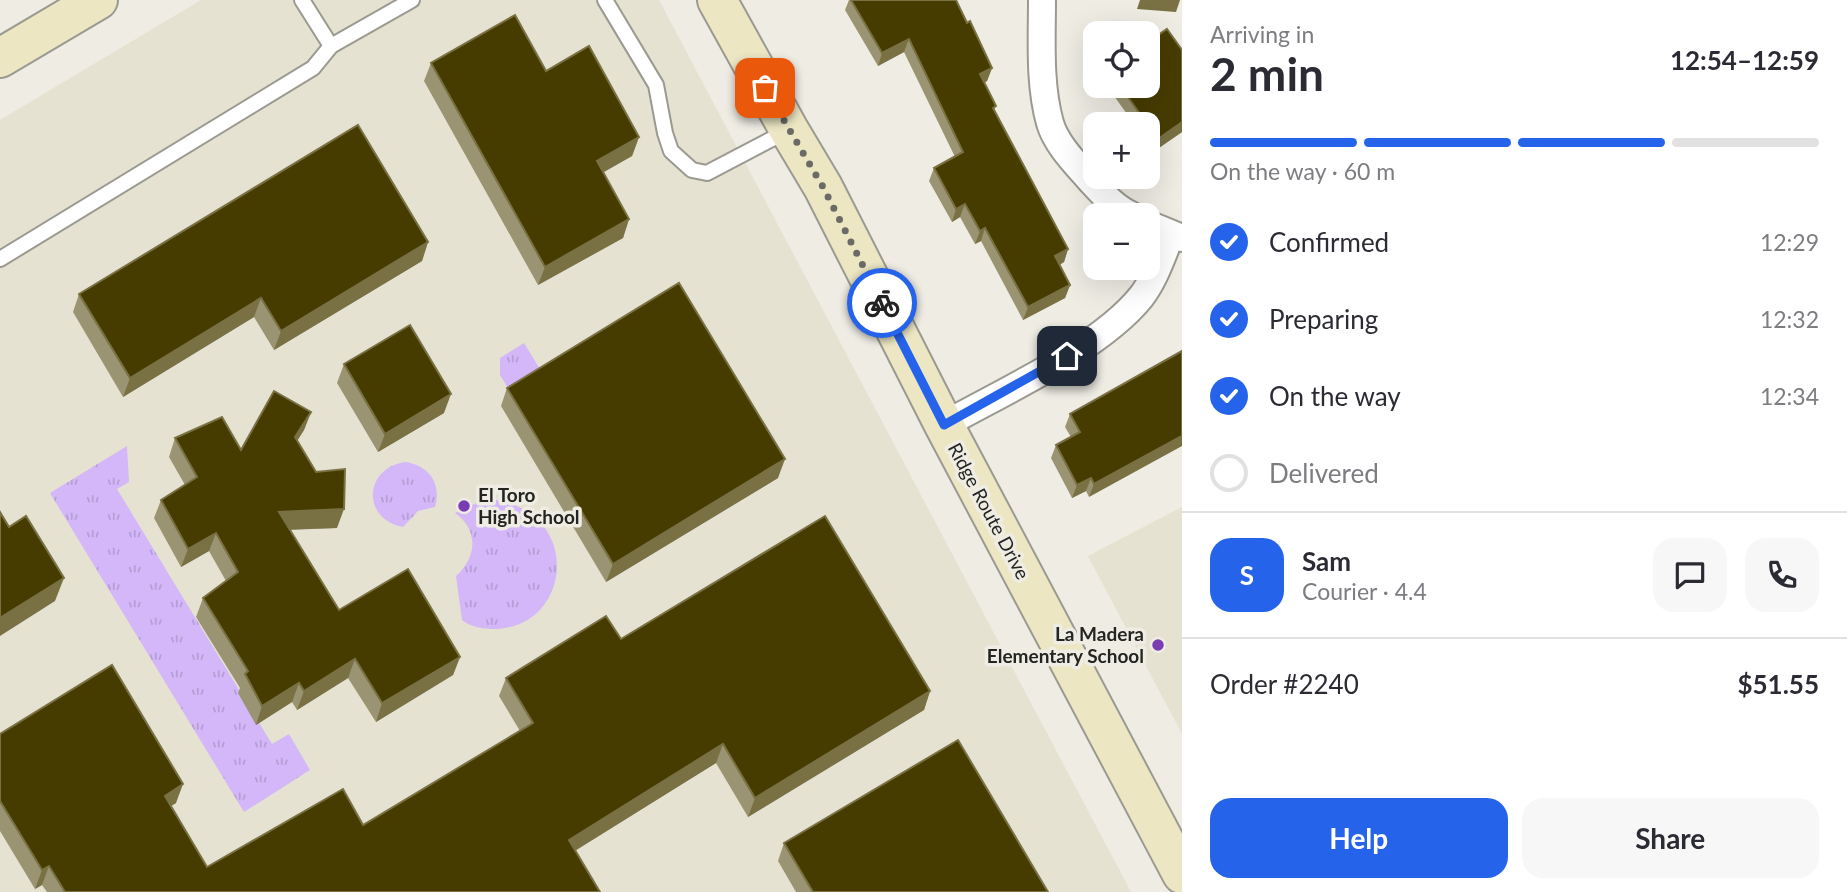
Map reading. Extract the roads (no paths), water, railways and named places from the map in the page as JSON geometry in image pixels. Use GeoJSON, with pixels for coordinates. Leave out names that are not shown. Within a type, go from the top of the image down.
{"type":"FeatureCollection","features":[{"type":"Feature","properties":{"kind":"main road"},"geometry":{"type":"LineString","coordinates":[[0,58],[98,0]]}},
{"type":"Feature","properties":{"kind":"main road","name":"Ridge Route Drive"},"geometry":{"type":"LineString","coordinates":[[718,0],[823,187],[944,425],[1182,874]]}},
{"type":"Feature","properties":{"kind":"street"},"geometry":{"type":"LineString","coordinates":[[1042,0],[1042,62],[1051,125],[1065,150],[1102,193],[1115,203]]}},
{"type":"Feature","properties":{"kind":"street"},"geometry":{"type":"LineString","coordinates":[[944,425],[1067,356],[1097,337],[1121,317],[1140,298],[1154,277],[1167,232]]}},
{"type":"Feature","properties":{"kind":"lane"},"geometry":{"type":"LineString","coordinates":[[302,0],[331,46]]}},
{"type":"Feature","properties":{"kind":"lane"},"geometry":{"type":"LineString","coordinates":[[0,259],[313,68],[331,46],[411,0]]}},
{"type":"Feature","properties":{"kind":"lane"},"geometry":{"type":"LineString","coordinates":[[605,0],[656,85],[671,150],[692,170],[707,173],[789,130]]}},
{"type":"Feature","properties":{"kind":"place","name":"El Toro High School"},"geometry":{"type":"Point","coordinates":[464,506]}},
{"type":"Feature","properties":{"kind":"place","name":"La Madera Elementary School"},"geometry":{"type":"Point","coordinates":[1158,645]}}]}
